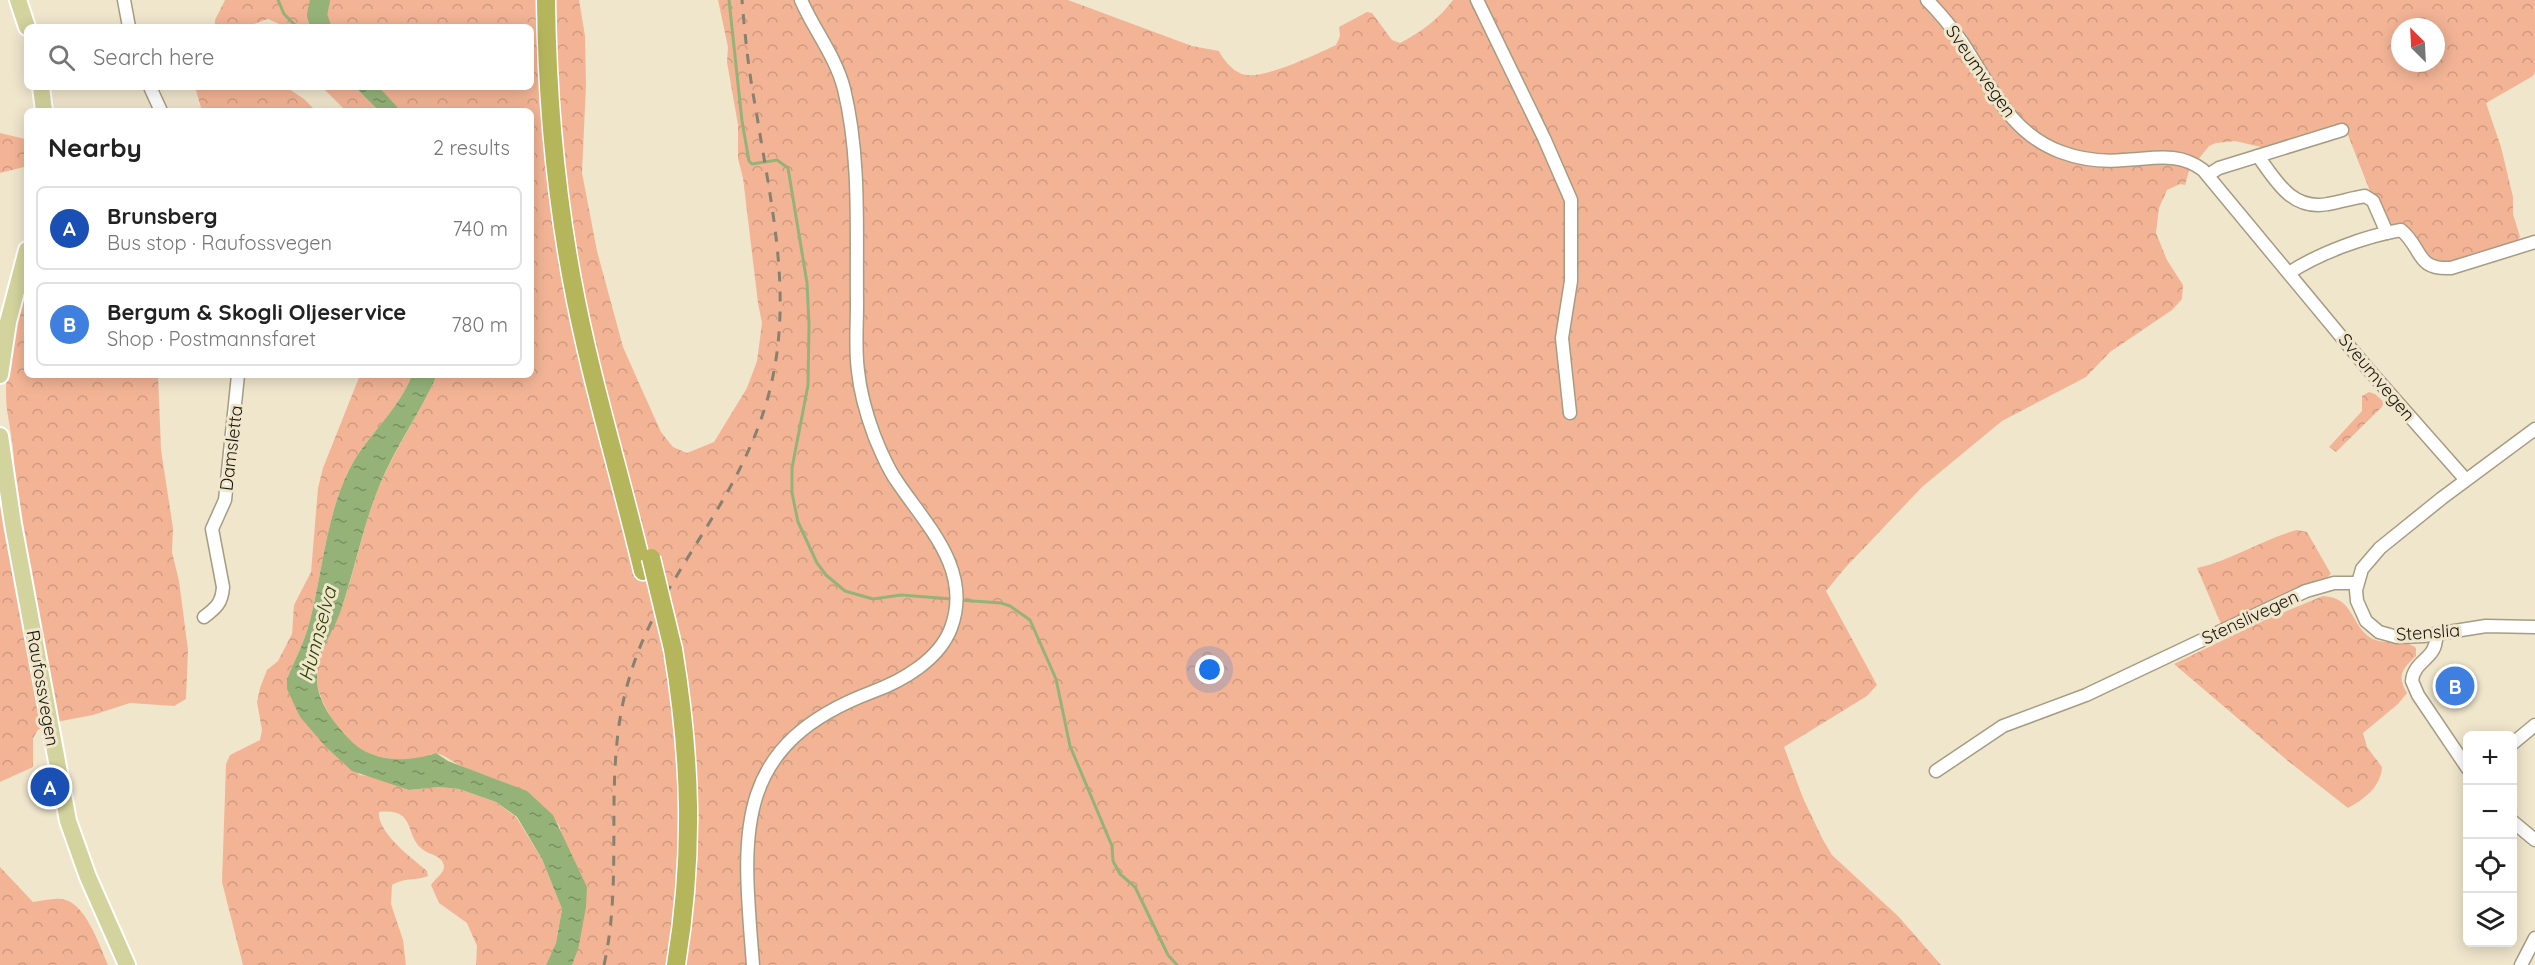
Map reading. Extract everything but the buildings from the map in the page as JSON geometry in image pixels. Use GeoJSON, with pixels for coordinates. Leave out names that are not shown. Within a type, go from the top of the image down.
{"type":"FeatureCollection","features":[{"type":"Feature","properties":{"kind":"highway"},"geometry":{"type":"LineString","coordinates":[[546,0],[560,204],[572,279],[596,390],[647,564]]}},
{"type":"Feature","properties":{"kind":"highway"},"geometry":{"type":"LineString","coordinates":[[557,0],[563,131],[579,261],[602,373],[685,730],[690,799],[685,900],[676,965]]}},
{"type":"Feature","properties":{"kind":"highway"},"geometry":{"type":"LineString","coordinates":[[664,965],[675,902],[680,812],[668,654]]}},
{"type":"Feature","properties":{"kind":"main road"},"geometry":{"type":"LineString","coordinates":[[18,0],[26,24]]}},
{"type":"Feature","properties":{"kind":"main road"},"geometry":{"type":"LineString","coordinates":[[41,90],[44,108]]}},
{"type":"Feature","properties":{"kind":"main road"},"geometry":{"type":"LineString","coordinates":[[0,375],[9,322],[24,262]]}},
{"type":"Feature","properties":{"kind":"main road","name":"Raufossvegen"},"geometry":{"type":"LineString","coordinates":[[0,436],[13,524],[68,821],[88,877],[127,965]]}},
{"type":"Feature","properties":{"kind":"street"},"geometry":{"type":"LineString","coordinates":[[124,0],[128,24]]}},
{"type":"Feature","properties":{"kind":"street"},"geometry":{"type":"LineString","coordinates":[[753,965],[745,867],[751,816],[760,783],[778,753],[809,723],[838,705],[896,683],[928,661],[951,630],[957,603],[953,570],[945,549],[894,478],[874,434],[858,371],[855,181],[851,128],[844,87],[834,61],[801,0]]}},
{"type":"Feature","properties":{"kind":"street"},"geometry":{"type":"LineString","coordinates":[[1478,0],[1571,200],[1571,281],[1562,338],[1570,413]]}},
{"type":"Feature","properties":{"kind":"street","name":"Sveumvegen"},"geometry":{"type":"LineString","coordinates":[[1927,0],[1961,41],[2002,106],[2022,128],[2041,142],[2061,152],[2094,160],[2178,158],[2196,165],[2208,175],[2368,369],[2466,480]]}},
{"type":"Feature","properties":{"kind":"street"},"geometry":{"type":"LineString","coordinates":[[151,90],[160,108]]}},
{"type":"Feature","properties":{"kind":"street"},"geometry":{"type":"LineString","coordinates":[[2208,175],[2219,168],[2342,130]]}},
{"type":"Feature","properties":{"kind":"street"},"geometry":{"type":"LineString","coordinates":[[2258,156],[2282,190],[2296,201],[2308,205],[2325,205],[2365,196],[2373,201],[2387,233]]}},
{"type":"Feature","properties":{"kind":"street"},"geometry":{"type":"LineString","coordinates":[[2289,273],[2323,255],[2402,230],[2422,260],[2439,268],[2451,267],[2535,242]]}},
{"type":"Feature","properties":{"kind":"street","name":"Damsletta"},"geometry":{"type":"LineString","coordinates":[[204,617],[216,609],[222,597],[223,587],[212,529],[225,500],[238,378]]}},
{"type":"Feature","properties":{"kind":"street"},"geometry":{"type":"LineString","coordinates":[[2357,583],[2362,569],[2374,554],[2466,480],[2535,429]]}},
{"type":"Feature","properties":{"kind":"street","name":"Stenslivegen"},"geometry":{"type":"LineString","coordinates":[[1936,771],[2013,721],[2097,690],[2306,591],[2334,583],[2357,583]]}},
{"type":"Feature","properties":{"kind":"street","name":"Stenslia"},"geometry":{"type":"LineString","coordinates":[[2357,583],[2356,596],[2366,621],[2379,632],[2403,638],[2495,626],[2535,627]]}},
{"type":"Feature","properties":{"kind":"street"},"geometry":{"type":"LineString","coordinates":[[2436,634],[2434,650],[2415,670],[2412,681],[2418,694],[2463,762]]}},
{"type":"Feature","properties":{"kind":"street"},"geometry":{"type":"LineString","coordinates":[[2517,740],[2535,725]]}},
{"type":"Feature","properties":{"kind":"street"},"geometry":{"type":"LineString","coordinates":[[2517,825],[2535,840]]}},
{"type":"Feature","properties":{"kind":"street"},"geometry":{"type":"LineString","coordinates":[[2521,965],[2535,938]]}},
{"type":"Feature","properties":{"kind":"green space"},"geometry":{"type":"Polygon","coordinates":[[[225,0],[579,0],[585,36],[586,85],[582,173],[597,251],[623,347],[647,401],[661,432],[673,447],[687,453],[714,442],[747,388],[757,361],[762,323],[743,178],[738,159],[738,125],[727,62],[728,47],[718,0],[1068,0],[1192,46],[1219,51],[1235,70],[1251,75],[1289,66],[1336,45],[1340,36],[1339,27],[1367,12],[1372,13],[1392,40],[1400,43],[1429,25],[1453,0],[2535,0],[2535,72],[2533,76],[2486,103],[2501,147],[2513,197],[2513,214],[2520,237],[2512,249],[2442,271],[2400,234],[2386,232],[2346,130],[2265,148],[2235,141],[2209,146],[2189,171],[2185,185],[2180,184],[2167,190],[2159,208],[2156,233],[2167,260],[2183,285],[2182,299],[2172,310],[2110,352],[2086,377],[2002,421],[1922,487],[1826,591],[1877,685],[1867,696],[1784,747],[1803,798],[1832,855],[1898,916],[1941,965],[572,965],[578,950],[560,827],[551,815],[542,805],[520,790],[467,769],[439,754],[418,759],[399,760],[366,753],[359,749],[343,734],[330,716],[320,696],[317,678],[323,648],[341,610],[369,513],[380,484],[435,378],[534,378],[534,108],[398,108],[382,90],[534,90],[534,24],[279,24],[268,19],[254,24],[215,24],[215,20],[225,0]]]}},
{"type":"Feature","properties":{"kind":"green space"},"geometry":{"type":"Polygon","coordinates":[[[196,90],[290,90],[313,108],[201,108],[196,90]]]}},
{"type":"Feature","properties":{"kind":"green space"},"geometry":{"type":"Polygon","coordinates":[[[325,90],[358,90],[376,108],[343,108],[325,90]]]}},
{"type":"Feature","properties":{"kind":"green space"},"geometry":{"type":"Polygon","coordinates":[[[0,133],[24,139],[24,167],[0,173],[0,133]]]}},
{"type":"Feature","properties":{"kind":"green space"},"geometry":{"type":"Polygon","coordinates":[[[24,285],[24,378],[158,378],[161,450],[173,528],[172,552],[179,581],[188,650],[186,699],[174,706],[130,703],[93,715],[56,722],[38,730],[33,738],[33,767],[0,782],[0,493],[11,488],[14,471],[6,393],[11,341],[24,285]]]}},
{"type":"Feature","properties":{"kind":"green space"},"geometry":{"type":"Polygon","coordinates":[[[359,378],[411,378],[399,400],[356,458],[341,489],[329,527],[309,624],[287,679],[300,717],[360,775],[375,777],[409,790],[439,787],[459,789],[496,802],[516,817],[542,859],[562,909],[556,943],[546,965],[476,965],[477,946],[467,923],[439,903],[431,885],[443,871],[443,862],[422,849],[413,837],[405,818],[391,812],[379,812],[380,820],[389,836],[427,871],[428,876],[392,885],[391,904],[403,940],[406,965],[243,965],[222,882],[226,764],[230,755],[260,740],[262,730],[257,702],[260,688],[267,670],[278,661],[292,634],[294,605],[311,572],[318,488],[323,468],[359,378]]]}},
{"type":"Feature","properties":{"kind":"green space"},"geometry":{"type":"Polygon","coordinates":[[[2369,392],[2384,402],[2382,407],[2336,452],[2329,447],[2362,411],[2362,396],[2369,392]]]}},
{"type":"Feature","properties":{"kind":"green space"},"geometry":{"type":"Polygon","coordinates":[[[2297,530],[2307,532],[2331,574],[2325,579],[2221,624],[2197,568],[2297,530]]]}},
{"type":"Feature","properties":{"kind":"green space"},"geometry":{"type":"Polygon","coordinates":[[[2323,596],[2333,598],[2347,607],[2364,633],[2371,638],[2405,643],[2416,648],[2416,656],[2402,673],[2402,682],[2407,693],[2398,704],[2363,733],[2367,747],[2382,767],[2379,780],[2366,796],[2348,808],[2288,761],[2174,664],[2258,623],[2323,596]]]}},
{"type":"Feature","properties":{"kind":"green space"},"geometry":{"type":"Polygon","coordinates":[[[0,867],[33,902],[61,899],[70,901],[77,907],[96,936],[108,965],[0,965],[0,867]]]}},
{"type":"Feature","properties":{"kind":"water"},"geometry":{"type":"Polygon","coordinates":[[[358,90],[382,90],[398,108],[376,108],[358,90]]]}},
{"type":"Feature","properties":{"kind":"water"},"geometry":{"type":"Polygon","coordinates":[[[411,378],[436,378],[393,456],[374,500],[338,619],[319,661],[317,679],[320,695],[337,726],[357,746],[367,752],[389,759],[413,758],[436,753],[448,761],[527,791],[553,815],[587,887],[586,907],[578,950],[572,965],[546,965],[556,943],[562,909],[542,859],[517,817],[496,802],[459,789],[439,787],[409,790],[352,771],[326,747],[300,717],[287,689],[287,679],[309,624],[329,527],[341,489],[356,458],[406,388],[411,378]]]}},
{"type":"Feature","properties":{"kind":"waterway","name":"Hunnselva"},"geometry":{"type":"LineString","coordinates":[[278,0],[284,14],[294,24]]}},
{"type":"Feature","properties":{"kind":"waterway","name":"Hunnselva"},"geometry":{"type":"LineString","coordinates":[[320,0],[317,15],[320,24]]}},
{"type":"Feature","properties":{"kind":"waterway"},"geometry":{"type":"LineString","coordinates":[[729,0],[742,121],[749,161],[752,164],[777,160],[788,168],[807,283],[808,385],[792,468],[792,493],[798,522],[817,563],[826,575],[845,591],[873,599],[901,595],[952,599]]}},
{"type":"Feature","properties":{"kind":"waterway"},"geometry":{"type":"LineString","coordinates":[[959,600],[1001,603],[1010,606],[1030,620],[1056,679],[1070,746],[1112,846],[1113,861],[1120,874],[1135,887],[1168,955],[1177,965]]}},
{"type":"Feature","properties":{"kind":"railway"},"geometry":{"type":"LineString","coordinates":[[604,965],[613,894],[616,750],[629,679],[653,618],[736,477],[750,447],[766,404],[776,362],[780,321],[780,280],[770,197],[749,69],[742,0]]}},
{"type":"Feature","properties":{"kind":"place","name":"Bergum & Skogli Oljeservice"},"geometry":{"type":"Point","coordinates":[2455,686]}},
{"type":"Feature","properties":{"kind":"place","name":"Brunsberg"},"geometry":{"type":"Point","coordinates":[50,787]}}]}
